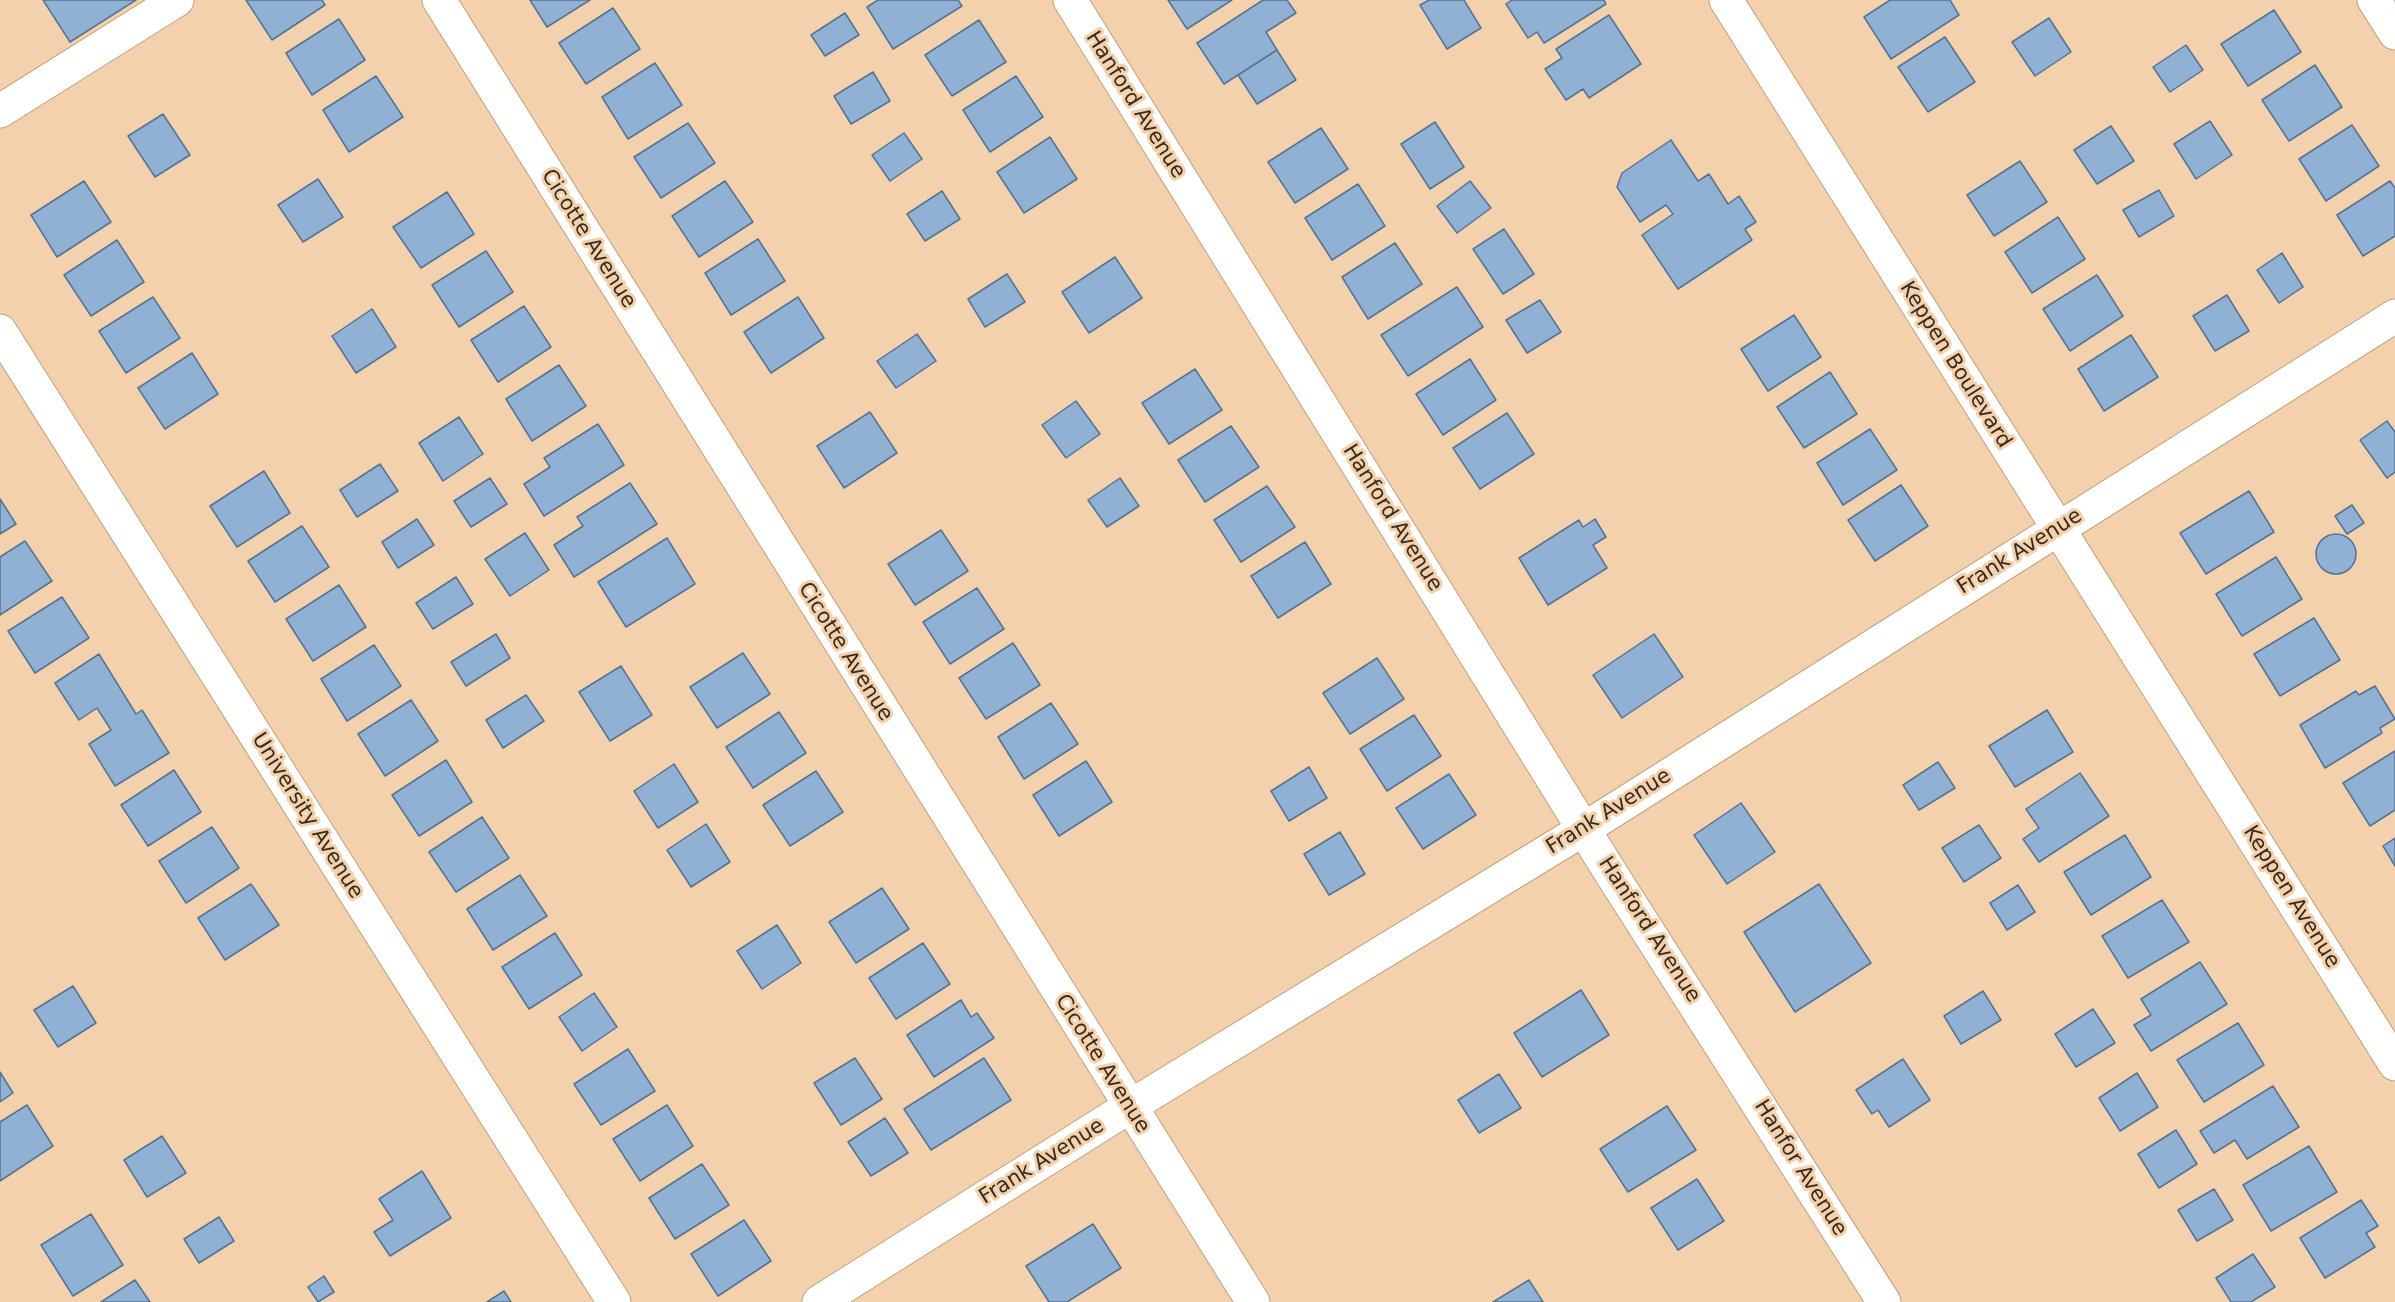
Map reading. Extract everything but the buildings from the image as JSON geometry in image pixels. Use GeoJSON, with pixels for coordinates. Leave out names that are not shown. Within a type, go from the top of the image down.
{"type":"FeatureCollection","features":[{"type":"Feature","properties":{"kind":"street"},"geometry":{"type":"LineString","coordinates":[[0,111],[177,0]]}},
{"type":"Feature","properties":{"kind":"street","name":"Cicotte Avenue"},"geometry":{"type":"LineString","coordinates":[[439,0],[1252,1302]]}},
{"type":"Feature","properties":{"kind":"street","name":"Hanford Avenue"},"geometry":{"type":"LineString","coordinates":[[1070,0],[1584,829],[1715,1034]]}},
{"type":"Feature","properties":{"kind":"street","name":"Keppen Boulevard"},"geometry":{"type":"LineString","coordinates":[[1726,0],[2057,528],[2187,730]]}},
{"type":"Feature","properties":{"kind":"street"},"geometry":{"type":"LineString","coordinates":[[2374,0],[2395,33]]}},
{"type":"Feature","properties":{"kind":"street","name":"Frank Avenue"},"geometry":{"type":"LineString","coordinates":[[819,1302],[1129,1107],[1584,829],[2395,316]]}},
{"type":"Feature","properties":{"kind":"street","name":"University Avenue"},"geometry":{"type":"LineString","coordinates":[[0,331],[614,1302]]}},
{"type":"Feature","properties":{"kind":"street","name":"Keppen Avenue"},"geometry":{"type":"LineString","coordinates":[[2187,730],[2395,1064]]}},
{"type":"Feature","properties":{"kind":"street","name":"Hanfor Avenue"},"geometry":{"type":"LineString","coordinates":[[1715,1034],[1884,1302]]}}]}
